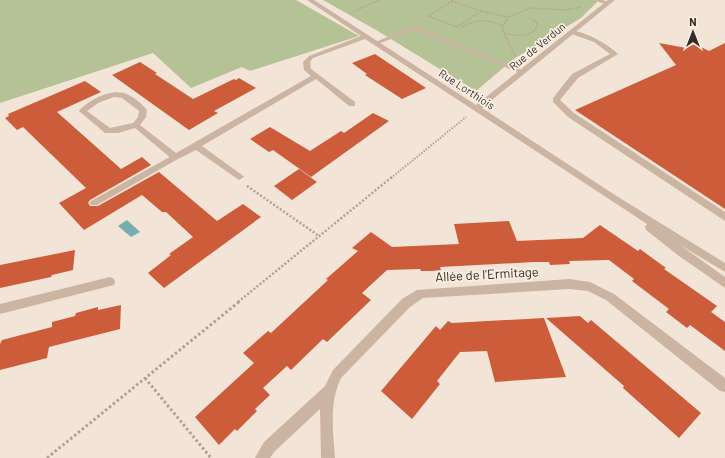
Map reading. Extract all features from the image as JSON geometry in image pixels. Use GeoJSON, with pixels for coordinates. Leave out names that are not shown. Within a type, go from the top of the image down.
{"type":"FeatureCollection","features":[{"type":"Feature","properties":{"kind":"street","name":"Rue Lorthiois"},"geometry":{"type":"LineString","coordinates":[[310,0],[612,197],[725,268]]}},
{"type":"Feature","properties":{"kind":"street"},"geometry":{"type":"LineString","coordinates":[[597,0],[610,2]]}},
{"type":"Feature","properties":{"kind":"street","name":"Rue de Verdun"},"geometry":{"type":"LineString","coordinates":[[476,109],[610,2]]}},
{"type":"Feature","properties":{"kind":"street"},"geometry":{"type":"LineString","coordinates":[[376,43],[414,28],[522,72]]}},
{"type":"Feature","properties":{"kind":"street"},"geometry":{"type":"LineString","coordinates":[[571,32],[596,41],[615,54],[575,76],[556,100],[571,115],[725,218]]}},
{"type":"Feature","properties":{"kind":"street"},"geometry":{"type":"LineString","coordinates":[[352,104],[306,67],[306,62],[308,59],[366,36]]}},
{"type":"Feature","properties":{"kind":"street"},"geometry":{"type":"LineString","coordinates":[[94,203],[316,76]]}},
{"type":"Feature","properties":{"kind":"street"},"geometry":{"type":"LineString","coordinates":[[114,95],[122,95],[143,110],[142,117],[136,125],[108,131],[83,111],[95,102],[114,95]]}},
{"type":"Feature","properties":{"kind":"street"},"geometry":{"type":"LineString","coordinates":[[136,125],[175,157]]}},
{"type":"Feature","properties":{"kind":"street"},"geometry":{"type":"LineString","coordinates":[[196,146],[239,177]]}},
{"type":"Feature","properties":{"kind":"street","name":"Rue Lorthiois"},"geometry":{"type":"LineString","coordinates":[[612,197],[683,253],[725,283]]}},
{"type":"Feature","properties":{"kind":"street"},"geometry":{"type":"LineString","coordinates":[[0,309],[110,282]]}},
{"type":"Feature","properties":{"kind":"street","name":"Allée de l'Ermitage"},"geometry":{"type":"LineString","coordinates":[[328,458],[327,403],[332,381],[406,302],[421,293],[569,284],[590,287],[610,296],[725,386]]}},
{"type":"Feature","properties":{"kind":"street"},"geometry":{"type":"LineString","coordinates":[[262,458],[269,447],[329,391]]}},
{"type":"Feature","properties":{"kind":"path"},"geometry":{"type":"LineString","coordinates":[[338,18],[378,0]]}},
{"type":"Feature","properties":{"kind":"path"},"geometry":{"type":"LineString","coordinates":[[481,11],[457,26],[428,16],[452,2],[508,17],[530,8],[564,10],[580,7],[583,4]]}},
{"type":"Feature","properties":{"kind":"path"},"geometry":{"type":"LineString","coordinates":[[508,17],[502,29],[518,62]]}},
{"type":"Feature","properties":{"kind":"path"},"geometry":{"type":"LineString","coordinates":[[504,33],[516,36],[528,36],[537,28],[537,24],[533,19]]}},
{"type":"Feature","properties":{"kind":"path"},"geometry":{"type":"LineString","coordinates":[[462,27],[471,22],[486,20],[503,26]]}},
{"type":"Feature","properties":{"kind":"path"},"geometry":{"type":"LineString","coordinates":[[47,458],[476,109]]}},
{"type":"Feature","properties":{"kind":"path"},"geometry":{"type":"LineString","coordinates":[[239,177],[247,187],[319,236]]}},
{"type":"Feature","properties":{"kind":"path"},"geometry":{"type":"LineString","coordinates":[[145,378],[211,458]]}},
{"type":"Feature","properties":{"kind":"green space"},"geometry":{"type":"Polygon","coordinates":[[[0,0],[296,0],[359,36],[250,71],[242,67],[191,88],[153,53],[0,103],[0,0]]]}},
{"type":"Feature","properties":{"kind":"green space"},"geometry":{"type":"Polygon","coordinates":[[[323,0],[599,0],[581,18],[514,59],[476,91],[376,30],[323,0]]]}},
{"type":"Feature","properties":{"kind":"water"},"geometry":{"type":"Polygon","coordinates":[[[127,220],[140,232],[131,237],[118,226],[127,220]]]}},
{"type":"Feature","properties":{"kind":"building"},"geometry":{"type":"Polygon","coordinates":[[[659,43],[686,48],[695,44],[709,51],[725,43],[725,209],[575,110],[676,65],[659,43]]]}},
{"type":"Feature","properties":{"kind":"building"},"geometry":{"type":"Polygon","coordinates":[[[375,54],[426,88],[402,99],[365,75],[367,74],[352,63],[375,54]]]}},
{"type":"Feature","properties":{"kind":"building"},"geometry":{"type":"Polygon","coordinates":[[[140,62],[157,73],[155,74],[193,99],[239,78],[256,88],[214,111],[218,113],[189,130],[112,75],[140,62]]]}},
{"type":"Feature","properties":{"kind":"building"},"geometry":{"type":"Polygon","coordinates":[[[85,81],[101,92],[57,112],[121,169],[142,157],[151,165],[90,200],[88,203],[90,206],[98,206],[159,172],[217,221],[243,204],[261,217],[164,288],[148,273],[171,255],[169,254],[193,237],[166,212],[162,212],[142,195],[84,230],[59,203],[86,188],[23,127],[17,130],[5,118],[9,116],[8,114],[85,81]]]}},
{"type":"Feature","properties":{"kind":"building"},"geometry":{"type":"Polygon","coordinates":[[[373,113],[389,121],[311,177],[273,150],[269,152],[250,139],[270,127],[310,151],[341,131],[344,133],[373,113]]]}},
{"type":"Feature","properties":{"kind":"building"},"geometry":{"type":"Polygon","coordinates":[[[299,169],[317,182],[292,200],[274,186],[299,169]]]}},
{"type":"Feature","properties":{"kind":"building"},"geometry":{"type":"Polygon","coordinates":[[[509,221],[517,241],[583,238],[600,225],[638,251],[640,249],[666,268],[664,269],[717,306],[711,312],[725,322],[725,351],[690,325],[687,328],[666,312],[669,309],[632,281],[634,279],[609,260],[569,261],[570,264],[550,265],[549,262],[534,262],[440,267],[441,270],[431,271],[421,271],[420,269],[387,270],[362,293],[371,300],[327,342],[323,339],[291,370],[287,366],[263,388],[270,395],[255,409],[257,411],[237,431],[235,429],[219,445],[195,417],[254,363],[243,353],[268,331],[271,333],[328,280],[326,279],[358,251],[352,248],[371,232],[392,247],[459,244],[454,224],[509,221]]]}},
{"type":"Feature","properties":{"kind":"building"},"geometry":{"type":"Polygon","coordinates":[[[75,250],[73,270],[52,275],[51,277],[0,288],[0,265],[75,250]]]}},
{"type":"Feature","properties":{"kind":"building"},"geometry":{"type":"Polygon","coordinates":[[[121,305],[120,329],[49,347],[47,358],[0,370],[0,344],[2,340],[52,327],[52,322],[75,316],[76,313],[98,307],[98,310],[121,305]]]}},
{"type":"Feature","properties":{"kind":"building"},"geometry":{"type":"Polygon","coordinates":[[[580,316],[588,323],[591,320],[701,413],[679,438],[623,388],[624,386],[546,318],[580,316]]]}},
{"type":"Feature","properties":{"kind":"building"},"geometry":{"type":"Polygon","coordinates":[[[544,318],[566,377],[495,382],[487,351],[460,352],[437,381],[440,384],[412,419],[381,391],[436,326],[440,330],[448,321],[452,323],[544,318]]]}}]}
